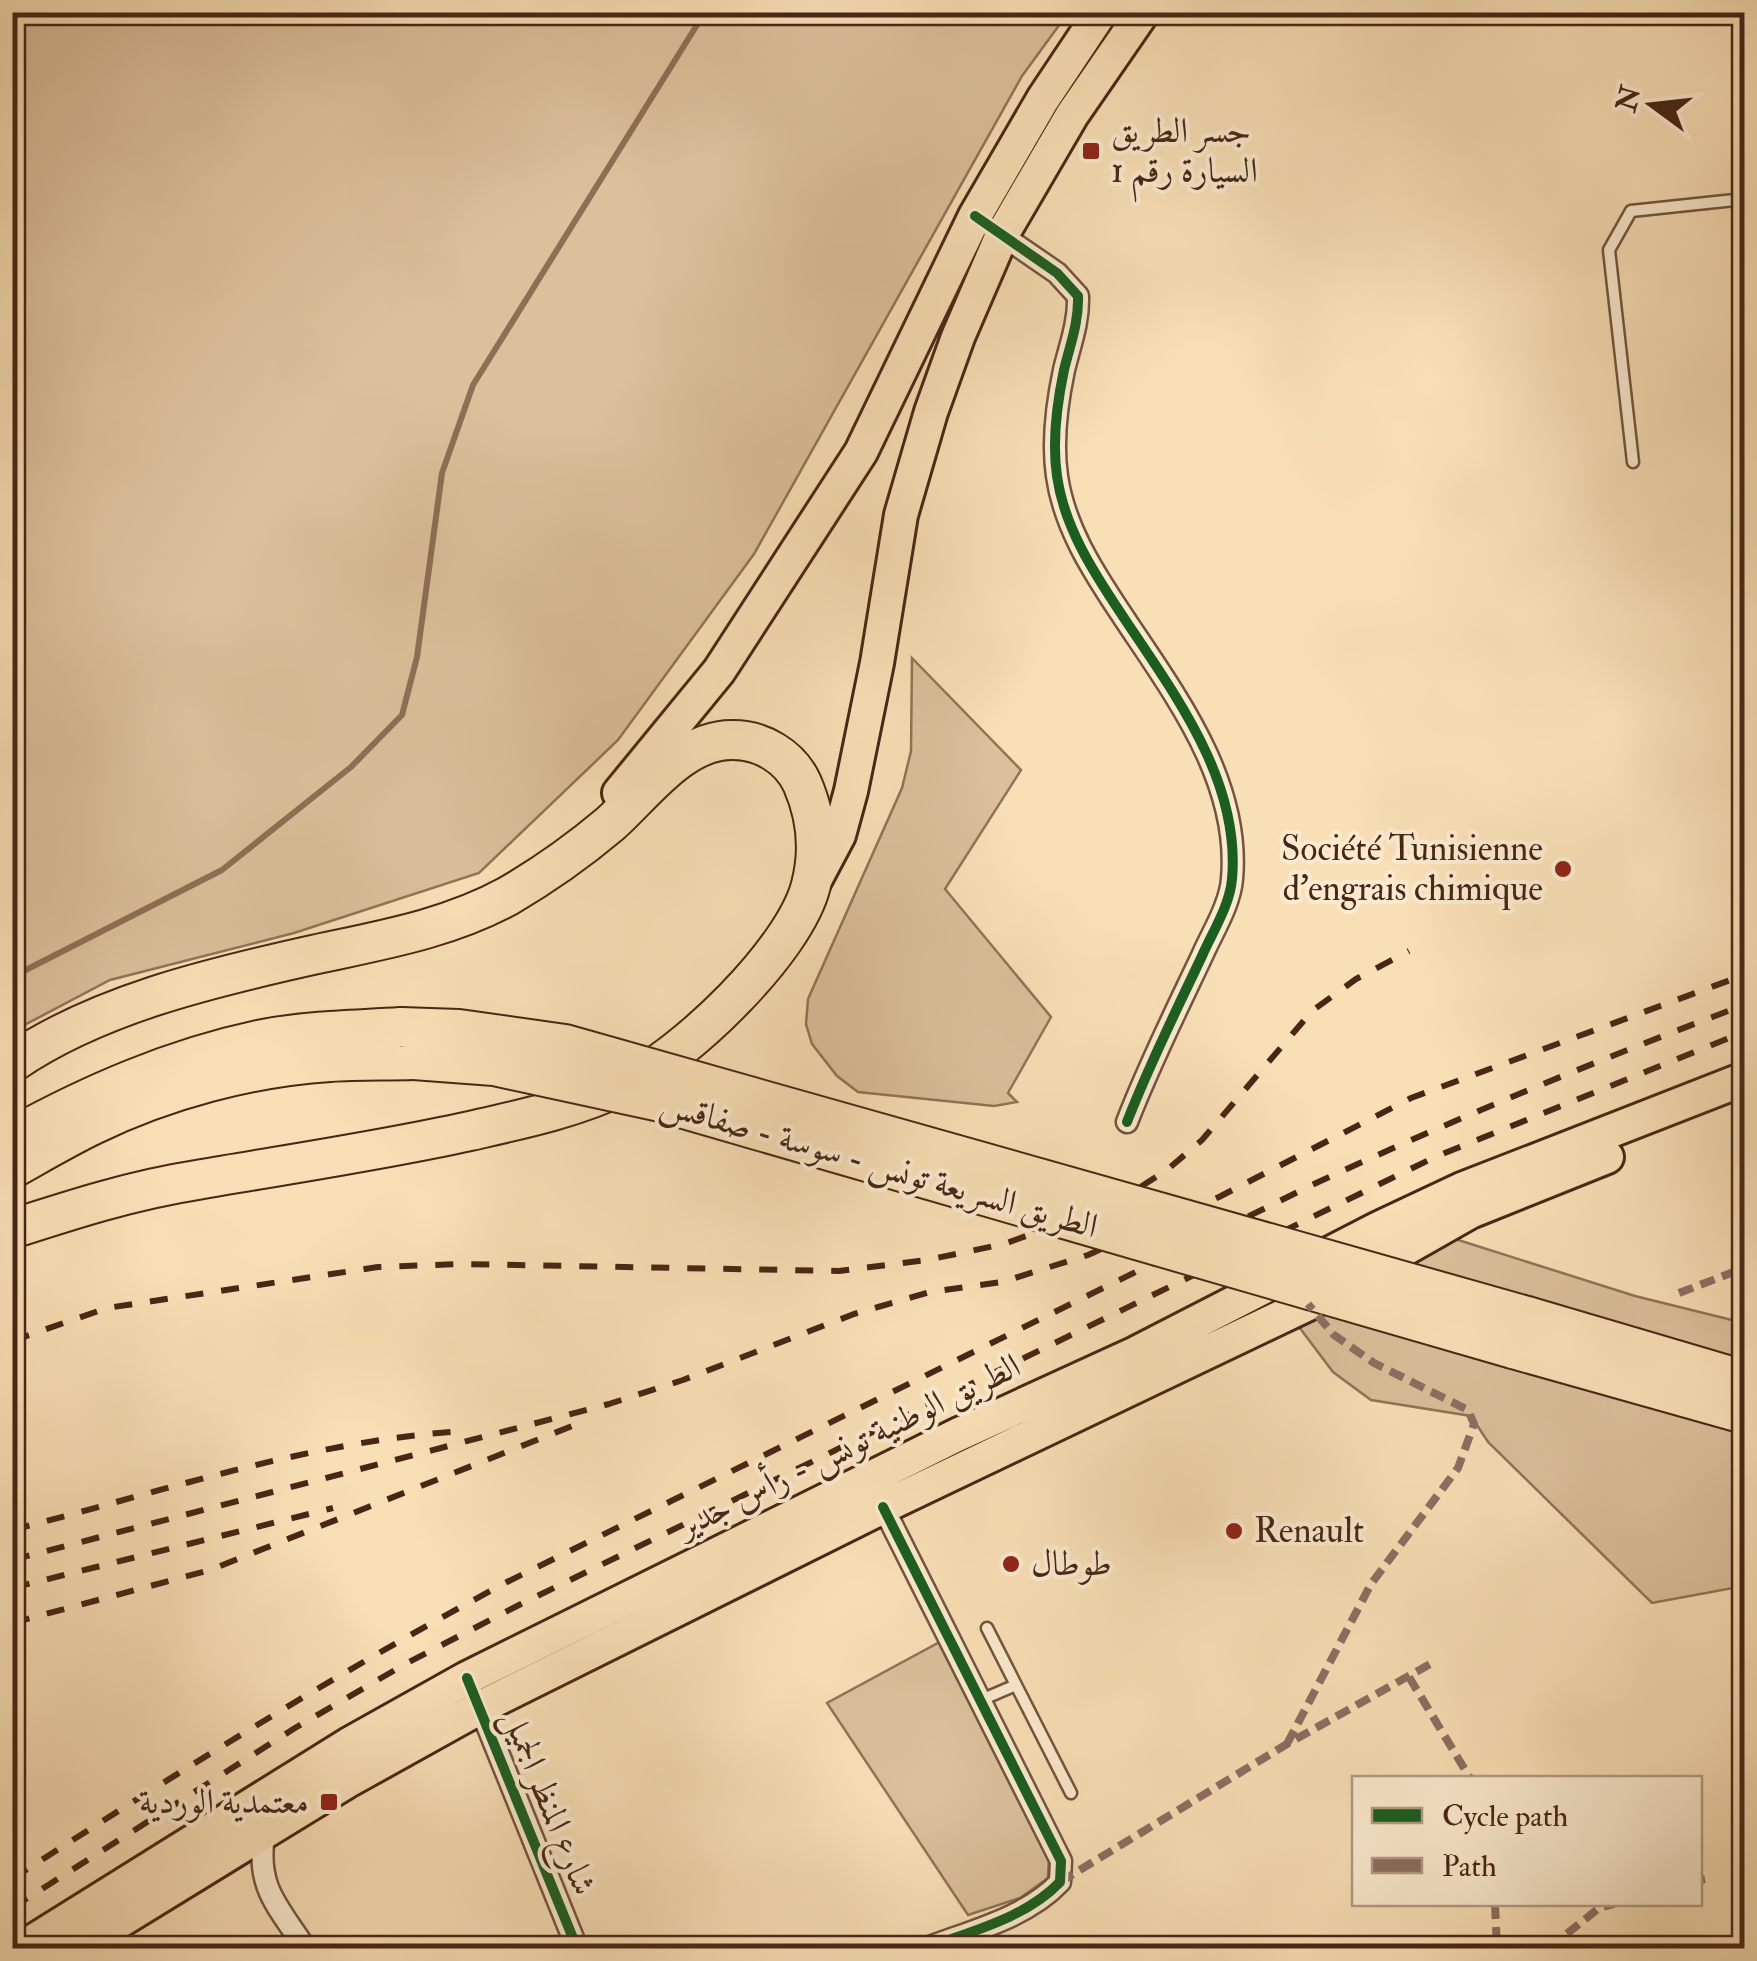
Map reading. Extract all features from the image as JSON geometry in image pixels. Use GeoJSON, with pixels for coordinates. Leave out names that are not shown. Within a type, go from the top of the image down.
{"type":"FeatureCollection","features":[{"type":"Feature","properties":{"kind":"highway"},"geometry":{"type":"LineString","coordinates":[[12,1063],[35,1047],[98,1018],[208,979],[396,938],[460,919],[547,872],[613,822],[678,761],[701,746],[732,740],[765,747],[782,756],[798,774],[814,814],[816,843],[811,888],[787,937],[747,986],[695,1035],[629,1083],[551,1113],[361,1155],[192,1180],[127,1194],[12,1229]]}},
{"type":"Feature","properties":{"kind":"highway","name":"الطريق السريعة تونس - سوسة - صفاقس"},"geometry":{"type":"LineString","coordinates":[[12,1169],[94,1124],[155,1100],[266,1070],[330,1062],[459,1029],[564,1044],[1520,1332],[1744,1414]]}},
{"type":"Feature","properties":{"kind":"highway","name":"الطريق السريعة تونس - سوسة - صفاقس"},"geometry":{"type":"LineString","coordinates":[[12,1138],[81,1100],[197,1056],[265,1038],[408,1044]]}},
{"type":"Feature","properties":{"kind":"highway","name":"الطريق السريعة تونس - سوسة - صفاقس"},"geometry":{"type":"LineString","coordinates":[[1520,1332],[1744,1380]]}},
{"type":"Feature","properties":{"kind":"main road"},"geometry":{"type":"LineString","coordinates":[[547,872],[664,741],[719,670],[785,573],[861,452],[975,216],[1043,99],[1100,12]]}},
{"type":"Feature","properties":{"kind":"main road"},"geometry":{"type":"LineString","coordinates":[[811,888],[839,834],[851,791],[877,662],[900,515],[958,337],[1002,235],[1072,115],[1142,12]]}},
{"type":"Feature","properties":{"kind":"main road","name":"الطريق الوطنية تونس - رأس جدير"},"geometry":{"type":"LineString","coordinates":[[95,1944],[346,1782],[474,1692],[957,1435],[1136,1352],[1462,1189],[1744,1079]]}},
{"type":"Feature","properties":{"kind":"main road","name":"الطريق الوطنية تونس - رأس جدير"},"geometry":{"type":"LineString","coordinates":[[22,1948],[349,1744],[474,1692],[883,1506],[1308,1304],[1470,1212],[1744,1100]]}},
{"type":"Feature","properties":{"kind":"street"},"geometry":{"type":"LineString","coordinates":[[975,216],[1056,273],[1078,296],[1079,316],[1064,372],[1056,424],[1056,476],[1071,530],[1096,577],[1188,720],[1219,780],[1228,810],[1232,882],[1219,919],[1150,1061],[1127,1122]]}},
{"type":"Feature","properties":{"kind":"street"},"geometry":{"type":"LineString","coordinates":[[883,1506],[1060,1860],[1060,1882],[1046,1897],[927,1948]]}},
{"type":"Feature","properties":{"kind":"street","name":"شارع المنظر الجميل"},"geometry":{"type":"LineString","coordinates":[[474,1692],[577,1948]]}},
{"type":"Feature","properties":{"kind":"street"},"geometry":{"type":"LineString","coordinates":[[264,1835],[260,1859],[264,1884],[305,1948]]}},
{"type":"Feature","properties":{"kind":"lane"},"geometry":{"type":"LineString","coordinates":[[1633,462],[1609,250],[1630,211],[1744,199]]}},
{"type":"Feature","properties":{"kind":"lane"},"geometry":{"type":"LineString","coordinates":[[987,1628],[1071,1794]]}},
{"type":"Feature","properties":{"kind":"lane"},"geometry":{"type":"LineString","coordinates":[[980,1700],[1016,1685]]}},
{"type":"Feature","properties":{"kind":"shaded area"},"geometry":{"type":"Polygon","coordinates":[[[13,12],[1068,13],[1022,76],[754,554],[618,740],[479,873],[294,933],[110,980],[13,1031],[13,12]]]}},
{"type":"Feature","properties":{"kind":"shaded area"},"geometry":{"type":"Polygon","coordinates":[[[912,658],[1021,770],[945,889],[1051,1017],[1008,1093],[1017,1102],[994,1106],[858,1092],[837,1076],[812,1044],[806,1024],[808,999],[902,788],[911,751],[912,658]]]}},
{"type":"Feature","properties":{"kind":"shaded area"},"geometry":{"type":"Polygon","coordinates":[[[1452,1238],[1635,1296],[1744,1323],[1744,1586],[1652,1603],[1488,1442],[1471,1416],[1371,1400],[1333,1372],[1293,1319],[1452,1238]]]}},
{"type":"Feature","properties":{"kind":"shaded area"},"geometry":{"type":"Polygon","coordinates":[[[949,1637],[1050,1828],[1048,1878],[1020,1898],[968,1915],[827,1703],[949,1637]]]}},
{"type":"Feature","properties":{"kind":"waterway"},"geometry":{"type":"LineString","coordinates":[[12,977],[222,870],[351,767],[402,715],[417,657],[442,473],[473,385],[705,12]]}},
{"type":"Feature","properties":{"kind":"railway"},"geometry":{"type":"LineString","coordinates":[[12,1341],[107,1308],[378,1267],[462,1264],[839,1271],[927,1260],[1004,1244],[1114,1204],[1167,1170],[1202,1140],[1312,1011],[1356,979],[1409,951]]}},
{"type":"Feature","properties":{"kind":"railway"},"geometry":{"type":"LineString","coordinates":[[12,1560],[609,1404],[854,1314],[930,1292],[1002,1282],[1088,1255],[1219,1197],[1411,1098],[1744,975]]}},
{"type":"Feature","properties":{"kind":"railway"},"geometry":{"type":"LineString","coordinates":[[12,1879],[258,1725],[509,1581],[1312,1185],[1527,1091],[1744,1005]]}},
{"type":"Feature","properties":{"kind":"railway"},"geometry":{"type":"LineString","coordinates":[[12,1908],[295,1728],[407,1663],[521,1604],[1435,1157],[1744,1032]]}},
{"type":"Feature","properties":{"kind":"railway"},"geometry":{"type":"LineString","coordinates":[[12,1623],[210,1570],[577,1424]]}},
{"type":"Feature","properties":{"kind":"railway"},"geometry":{"type":"LineString","coordinates":[[12,1530],[294,1456],[408,1436],[466,1431]]}},
{"type":"Feature","properties":{"kind":"railway"},"geometry":{"type":"LineString","coordinates":[[12,1588],[333,1508]]}},
{"type":"Feature","properties":{"kind":"marked path"},"geometry":{"type":"LineString","coordinates":[[1679,1293],[1744,1268]]}},
{"type":"Feature","properties":{"kind":"marked path"},"geometry":{"type":"LineString","coordinates":[[1287,1744],[1371,1584],[1458,1468],[1474,1424],[1468,1410],[1374,1363],[1334,1335],[1308,1304]]}},
{"type":"Feature","properties":{"kind":"marked path"},"geometry":{"type":"LineString","coordinates":[[1060,1882],[1287,1744],[1432,1663]]}},
{"type":"Feature","properties":{"kind":"marked path"},"geometry":{"type":"LineString","coordinates":[[1409,1677],[1469,1776]]}},
{"type":"Feature","properties":{"kind":"marked path"},"geometry":{"type":"LineString","coordinates":[[1495,1906],[1497,1948]]}},
{"type":"Feature","properties":{"kind":"marked path"},"geometry":{"type":"LineString","coordinates":[[1549,1948],[1606,1906]]}},
{"type":"Feature","properties":{"kind":"cycle path"},"geometry":{"type":"LineString","coordinates":[[975,216],[1057,273],[1078,296],[1056,423],[1056,463],[1066,512],[1090,564],[1199,738],[1226,806],[1232,842],[1231,889],[1127,1122]]}},
{"type":"Feature","properties":{"kind":"cycle path"},"geometry":{"type":"LineString","coordinates":[[883,1507],[1061,1861],[1060,1882],[1031,1905],[927,1948]]}},
{"type":"Feature","properties":{"kind":"cycle path"},"geometry":{"type":"LineString","coordinates":[[467,1678],[577,1948]]}},
{"type":"Feature","properties":{"kind":"place","name":"جسر الطريق السيارة رقم 1"},"geometry":{"type":"Point","coordinates":[1091,151]}},
{"type":"Feature","properties":{"kind":"place","name":"Société Tunisienne d'engrais chimique"},"geometry":{"type":"Point","coordinates":[1563,869]}},
{"type":"Feature","properties":{"kind":"place","name":"Renault"},"geometry":{"type":"Point","coordinates":[1234,1531]}},
{"type":"Feature","properties":{"kind":"place","name":"طوطال"},"geometry":{"type":"Point","coordinates":[1011,1564]}},
{"type":"Feature","properties":{"kind":"place","name":"معتمدية الوردية"},"geometry":{"type":"Point","coordinates":[329,1802]}}]}
